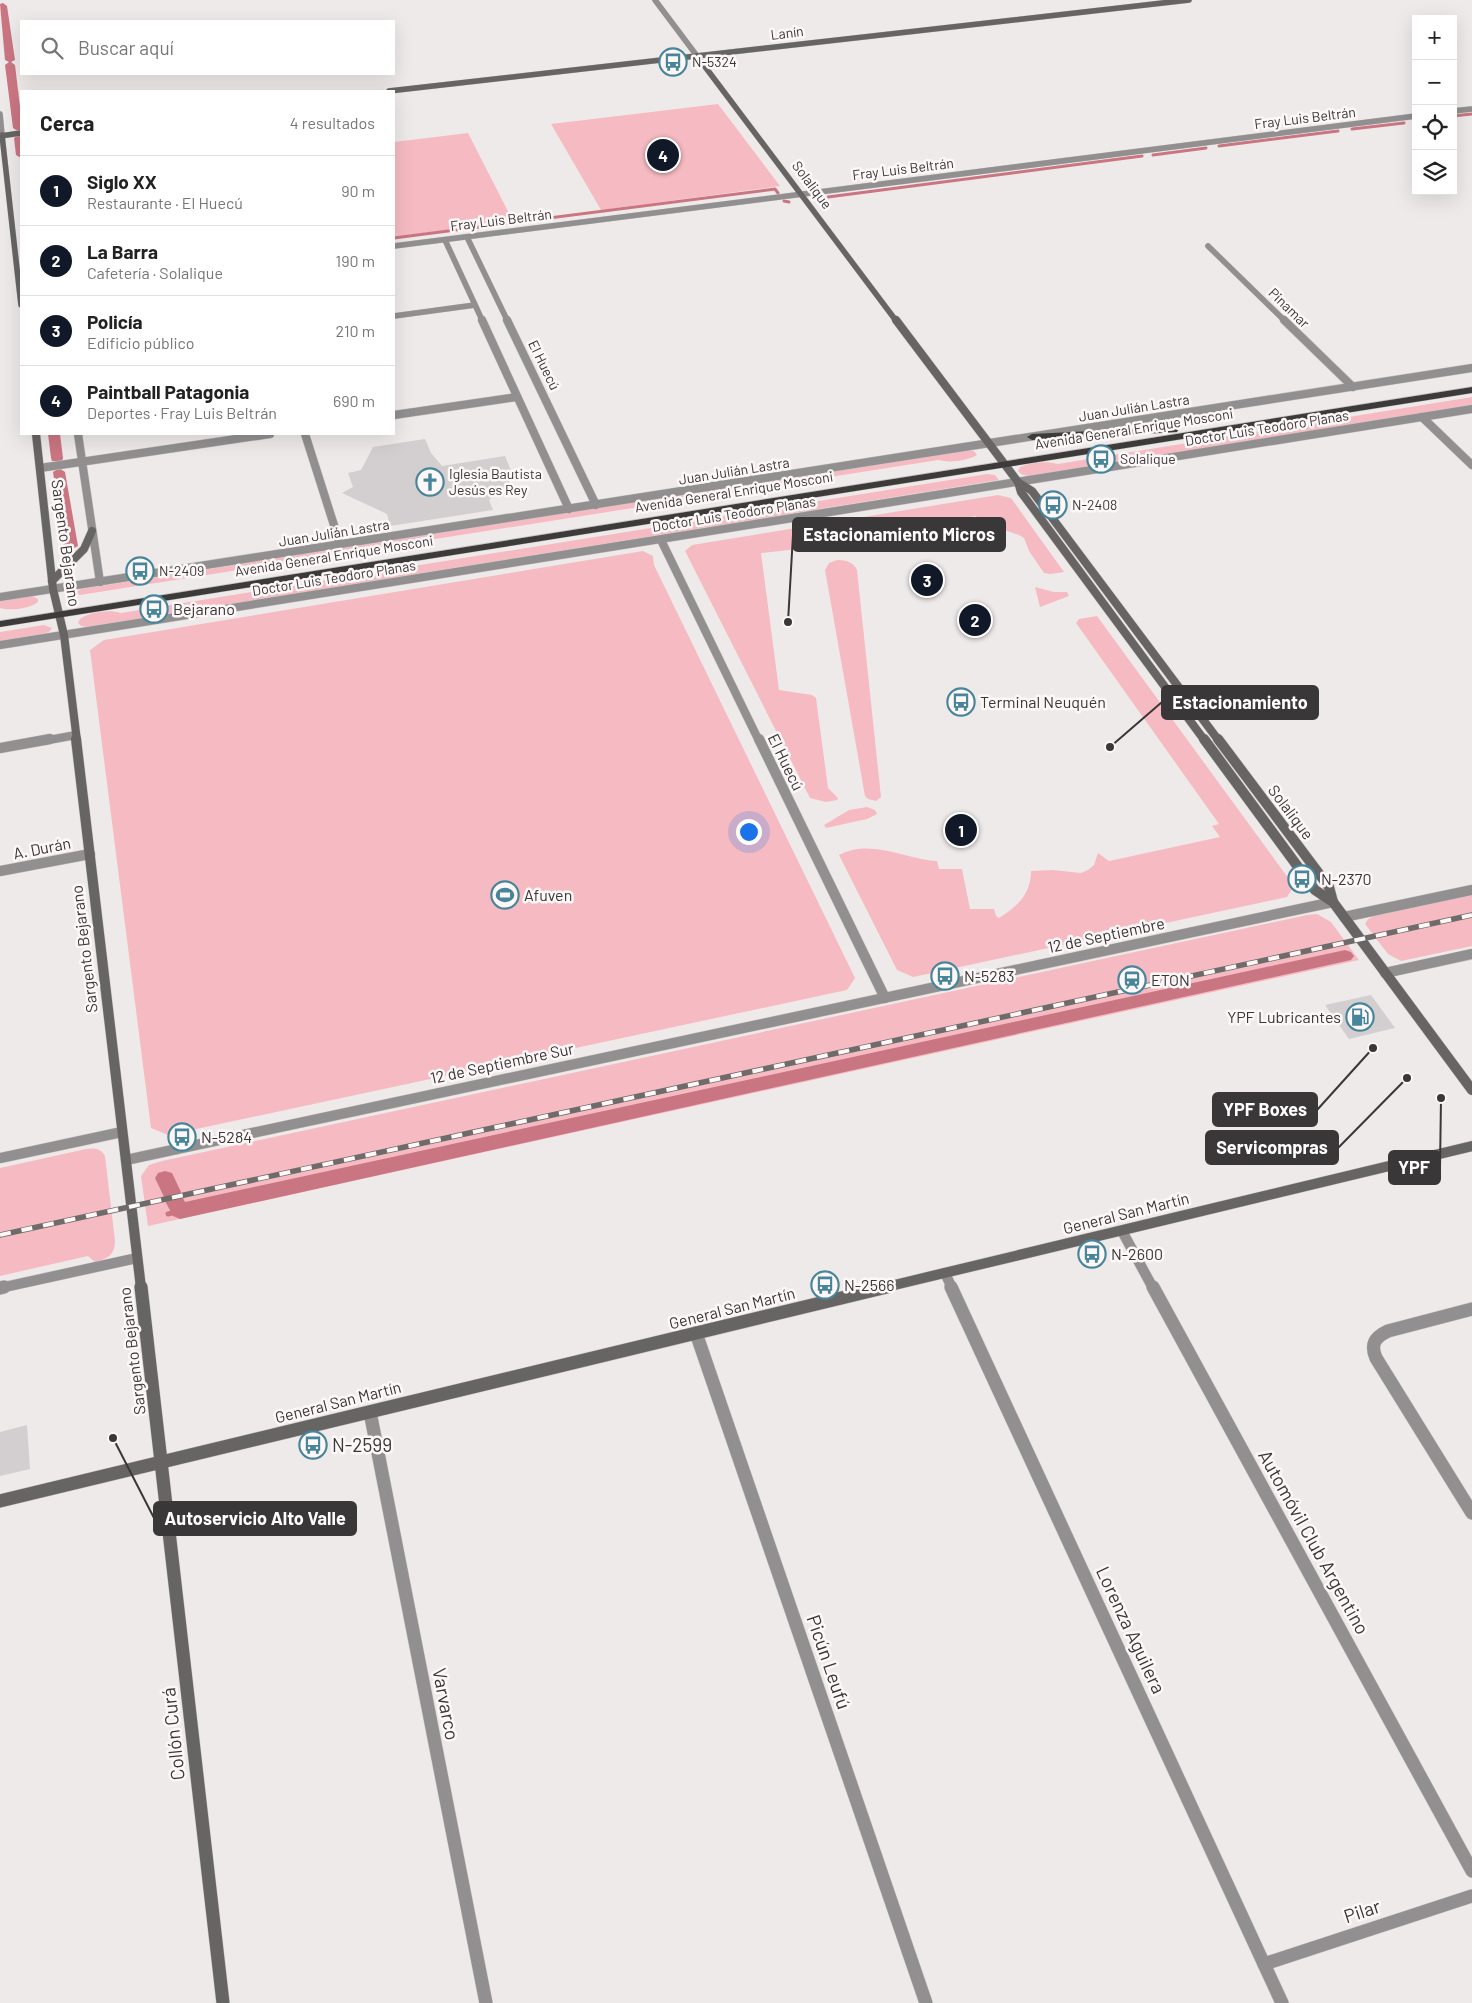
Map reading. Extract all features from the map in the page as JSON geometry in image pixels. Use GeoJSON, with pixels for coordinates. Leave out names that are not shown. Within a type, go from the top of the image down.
{"type":"FeatureCollection","features":[{"type":"Feature","properties":{"kind":"highway","name":"Avenida General Enrique Mosconi"},"geometry":{"type":"LineString","coordinates":[[1002,461],[1174,430],[1472,382]]}},
{"type":"Feature","properties":{"kind":"highway","name":"Avenida General Enrique Mosconi"},"geometry":{"type":"LineString","coordinates":[[0,624],[58,611],[1002,461],[1472,390]]}},
{"type":"Feature","properties":{"kind":"highway"},"geometry":{"type":"LineString","coordinates":[[1032,437],[1174,430]]}},
{"type":"Feature","properties":{"kind":"highway","name":"Avenida General Enrique Mosconi"},"geometry":{"type":"LineString","coordinates":[[0,615],[58,611]]}},
{"type":"Feature","properties":{"kind":"main road","name":"Lanín"},"geometry":{"type":"LineString","coordinates":[[395,90],[1189,0]]}},
{"type":"Feature","properties":{"kind":"main road","name":"Solalique"},"geometry":{"type":"LineString","coordinates":[[697,56],[1018,482],[1032,491],[1323,879],[1331,890],[1332,902]]}},
{"type":"Feature","properties":{"kind":"main road"},"geometry":{"type":"LineString","coordinates":[[20,133],[1,136],[20,286]]}},
{"type":"Feature","properties":{"kind":"main road","name":"Sargento Bejarano"},"geometry":{"type":"LineString","coordinates":[[36,435],[53,585],[64,635],[162,1462]]}},
{"type":"Feature","properties":{"kind":"main road","name":"Solalique"},"geometry":{"type":"LineString","coordinates":[[1018,482],[1020,492],[1310,883],[1319,893],[1332,902],[1344,917],[1472,1090]]}},
{"type":"Feature","properties":{"kind":"main road"},"geometry":{"type":"LineString","coordinates":[[53,585],[84,550],[92,531]]}},
{"type":"Feature","properties":{"kind":"main road","name":"General San Martín"},"geometry":{"type":"LineString","coordinates":[[0,1501],[1472,1146]]}},
{"type":"Feature","properties":{"kind":"main road","name":"Collón Curá"},"geometry":{"type":"LineString","coordinates":[[162,1462],[222,2003]]}},
{"type":"Feature","properties":{"kind":"street","name":"Solalique"},"geometry":{"type":"LineString","coordinates":[[656,0],[697,56]]}},
{"type":"Feature","properties":{"kind":"street"},"geometry":{"type":"LineString","coordinates":[[1457,111],[1472,109]]}},
{"type":"Feature","properties":{"kind":"street"},"geometry":{"type":"LineString","coordinates":[[0,114],[1,136]]}},
{"type":"Feature","properties":{"kind":"street","name":"Fray Luis Beltrán"},"geometry":{"type":"LineString","coordinates":[[395,246],[1412,117]]}},
{"type":"Feature","properties":{"kind":"street","name":"El Huecú"},"geometry":{"type":"LineString","coordinates":[[467,237],[596,505]]}},
{"type":"Feature","properties":{"kind":"street"},"geometry":{"type":"LineString","coordinates":[[445,240],[569,509]]}},
{"type":"Feature","properties":{"kind":"street","name":"Pinamar"},"geometry":{"type":"LineString","coordinates":[[1208,246],[1353,387]]}},
{"type":"Feature","properties":{"kind":"street"},"geometry":{"type":"LineString","coordinates":[[395,316],[474,305]]}},
{"type":"Feature","properties":{"kind":"street","name":"Juan Julián Lastra"},"geometry":{"type":"LineString","coordinates":[[0,597],[53,585],[100,582],[1472,368]]}},
{"type":"Feature","properties":{"kind":"street"},"geometry":{"type":"LineString","coordinates":[[395,415],[517,397]]}},
{"type":"Feature","properties":{"kind":"street","name":"Doctor Luis Teodoro Planas"},"geometry":{"type":"LineString","coordinates":[[0,645],[1472,409]]}},
{"type":"Feature","properties":{"kind":"street"},"geometry":{"type":"LineString","coordinates":[[1422,417],[1472,465]]}},
{"type":"Feature","properties":{"kind":"street","name":"Sargento Bejarano"},"geometry":{"type":"LineString","coordinates":[[78,435],[100,582]]}},
{"type":"Feature","properties":{"kind":"street"},"geometry":{"type":"LineString","coordinates":[[40,468],[263,435]]}},
{"type":"Feature","properties":{"kind":"street"},"geometry":{"type":"LineString","coordinates":[[305,435],[340,544]]}},
{"type":"Feature","properties":{"kind":"street","name":"El Huecú"},"geometry":{"type":"LineString","coordinates":[[661,540],[885,998]]}},
{"type":"Feature","properties":{"kind":"street"},"geometry":{"type":"LineString","coordinates":[[0,748],[76,735]]}},
{"type":"Feature","properties":{"kind":"street","name":"A. Durán"},"geometry":{"type":"LineString","coordinates":[[0,871],[90,854]]}},
{"type":"Feature","properties":{"kind":"street"},"geometry":{"type":"LineString","coordinates":[[1344,917],[1472,890]]}},
{"type":"Feature","properties":{"kind":"street","name":"12 de Septiembre"},"geometry":{"type":"LineString","coordinates":[[885,998],[1332,902]]}},
{"type":"Feature","properties":{"kind":"street"},"geometry":{"type":"LineString","coordinates":[[1385,973],[1472,954]]}},
{"type":"Feature","properties":{"kind":"street","name":"12 de Septiembre Sur"},"geometry":{"type":"LineString","coordinates":[[126,1160],[885,998]]}},
{"type":"Feature","properties":{"kind":"street"},"geometry":{"type":"LineString","coordinates":[[0,1158],[122,1132]]}},
{"type":"Feature","properties":{"kind":"street","name":"Automóvil Club Argentino"},"geometry":{"type":"LineString","coordinates":[[1122,1230],[1472,1871]]}},
{"type":"Feature","properties":{"kind":"street"},"geometry":{"type":"LineString","coordinates":[[0,1288],[137,1258]]}},
{"type":"Feature","properties":{"kind":"street","name":"Lorenza Aguilera"},"geometry":{"type":"LineString","coordinates":[[946,1273],[1282,2003]]}},
{"type":"Feature","properties":{"kind":"street"},"geometry":{"type":"LineString","coordinates":[[1472,1309],[1388,1331],[1373,1341],[1372,1347],[1376,1358],[1472,1513]]}},
{"type":"Feature","properties":{"kind":"street","name":"Picún Leufú"},"geometry":{"type":"LineString","coordinates":[[696,1333],[926,2003]]}},
{"type":"Feature","properties":{"kind":"street","name":"Varvarco"},"geometry":{"type":"LineString","coordinates":[[370,1412],[486,2003]]}},
{"type":"Feature","properties":{"kind":"street","name":"Pilar"},"geometry":{"type":"LineString","coordinates":[[1264,1964],[1472,1896]]}},
{"type":"Feature","properties":{"kind":"shaded area"},"geometry":{"type":"Polygon","coordinates":[[[718,104],[780,186],[601,210],[551,124],[718,104]]]}},
{"type":"Feature","properties":{"kind":"shaded area"},"geometry":{"type":"Polygon","coordinates":[[[468,133],[513,221],[395,237],[395,142],[468,133]]]}},
{"type":"Feature","properties":{"kind":"shaded area"},"geometry":{"type":"Polygon","coordinates":[[[1472,397],[1472,406],[1031,477],[1018,471],[1020,467],[1034,463],[1049,462],[1058,464],[1472,397]]]}},
{"type":"Feature","properties":{"kind":"shaded area"},"geometry":{"type":"Polygon","coordinates":[[[966,450],[974,451],[977,455],[958,461],[938,460],[80,595],[75,593],[81,589],[966,450]]]}},
{"type":"Feature","properties":{"kind":"shaded area"},"geometry":{"type":"Polygon","coordinates":[[[987,474],[995,475],[999,480],[88,627],[81,626],[78,623],[84,617],[100,612],[111,611],[121,613],[987,474]]]}},
{"type":"Feature","properties":{"kind":"shaded area"},"geometry":{"type":"Polygon","coordinates":[[[998,495],[1011,498],[1064,572],[1044,573],[1029,551],[1024,538],[1019,535],[1007,531],[999,531],[981,540],[976,516],[887,531],[878,525],[807,548],[761,553],[779,690],[812,695],[816,698],[828,788],[838,798],[837,800],[826,802],[810,798],[685,551],[692,545],[998,495]]]}},
{"type":"Feature","properties":{"kind":"shaded area"},"geometry":{"type":"Polygon","coordinates":[[[643,551],[653,556],[654,565],[855,978],[847,990],[168,1135],[151,1128],[90,650],[104,640],[643,551]]]}},
{"type":"Feature","properties":{"kind":"shaded area"},"geometry":{"type":"Polygon","coordinates":[[[837,560],[849,562],[857,570],[881,797],[876,801],[865,796],[825,570],[829,563],[837,560]]]}},
{"type":"Feature","properties":{"kind":"shaded area"},"geometry":{"type":"Polygon","coordinates":[[[1035,587],[1054,592],[1067,592],[1069,596],[1040,607],[1035,587]]]}},
{"type":"Feature","properties":{"kind":"shaded area"},"geometry":{"type":"Polygon","coordinates":[[[32,596],[38,599],[38,602],[25,608],[0,608],[0,601],[32,596]]]}},
{"type":"Feature","properties":{"kind":"shaded area"},"geometry":{"type":"Polygon","coordinates":[[[1097,616],[1294,886],[1287,897],[913,977],[897,970],[839,855],[863,848],[875,849],[937,861],[939,869],[962,869],[970,909],[994,909],[996,916],[999,918],[1022,899],[1029,886],[1031,871],[1053,870],[1081,873],[1094,865],[1098,853],[1109,861],[1220,837],[1212,826],[1219,824],[1076,623],[1079,619],[1097,616]]]}},
{"type":"Feature","properties":{"kind":"shaded area"},"geometry":{"type":"Polygon","coordinates":[[[44,625],[52,628],[49,632],[0,641],[0,632],[44,625]]]}},
{"type":"Feature","properties":{"kind":"shaded area"},"geometry":{"type":"Polygon","coordinates":[[[867,807],[875,810],[877,814],[867,819],[826,828],[824,825],[849,810],[867,807]]]}},
{"type":"Feature","properties":{"kind":"shaded area"},"geometry":{"type":"Polygon","coordinates":[[[1472,895],[1472,946],[1401,961],[1388,954],[1365,924],[1368,919],[1376,915],[1472,895]]]}},
{"type":"Feature","properties":{"kind":"shaded area"},"geometry":{"type":"Polygon","coordinates":[[[1317,914],[1331,922],[1359,960],[148,1226],[141,1176],[149,1165],[162,1161],[1317,914]]]}},
{"type":"Feature","properties":{"kind":"shaded area"},"geometry":{"type":"Polygon","coordinates":[[[86,1149],[97,1149],[105,1156],[115,1241],[114,1250],[110,1256],[95,1262],[88,1256],[0,1276],[0,1168],[86,1149]]]}},
{"type":"Feature","properties":{"kind":"building","name":"Iglesia Bautista Jesús es Rey"},"geometry":{"type":"Polygon","coordinates":[[[425,439],[431,453],[442,466],[505,456],[514,478],[489,500],[493,510],[390,526],[387,514],[342,493],[353,487],[348,473],[361,470],[373,447],[425,439]]]}},
{"type":"Feature","properties":{"kind":"building","name":"YPF Lubricantes"},"geometry":{"type":"Polygon","coordinates":[[[1371,995],[1395,1028],[1349,1039],[1325,1005],[1371,995]]]}},
{"type":"Feature","properties":{"kind":"building"},"geometry":{"type":"Polygon","coordinates":[[[27,1425],[30,1469],[0,1476],[0,1432],[27,1425]]]}},
{"type":"Feature","properties":{"kind":"waterway"},"geometry":{"type":"LineString","coordinates":[[3,6],[10,60]]}},
{"type":"Feature","properties":{"kind":"waterway"},"geometry":{"type":"LineString","coordinates":[[10,65],[18,128]]}},
{"type":"Feature","properties":{"kind":"waterway"},"geometry":{"type":"LineString","coordinates":[[1457,116],[1472,114]]}},
{"type":"Feature","properties":{"kind":"waterway"},"geometry":{"type":"LineString","coordinates":[[1352,129],[1404,123]]}},
{"type":"Feature","properties":{"kind":"waterway"},"geometry":{"type":"LineString","coordinates":[[1219,146],[1338,131]]}},
{"type":"Feature","properties":{"kind":"waterway"},"geometry":{"type":"LineString","coordinates":[[19,138],[20,146]]}},
{"type":"Feature","properties":{"kind":"waterway"},"geometry":{"type":"LineString","coordinates":[[1153,155],[1206,148]]}},
{"type":"Feature","properties":{"kind":"waterway"},"geometry":{"type":"LineString","coordinates":[[828,197],[1142,156]]}},
{"type":"Feature","properties":{"kind":"waterway"},"geometry":{"type":"LineString","coordinates":[[395,238],[775,189],[778,193]]}},
{"type":"Feature","properties":{"kind":"waterway"},"geometry":{"type":"LineString","coordinates":[[784,201],[789,202]]}},
{"type":"Feature","properties":{"kind":"waterway"},"geometry":{"type":"LineString","coordinates":[[54,435],[57,458]]}},
{"type":"Feature","properties":{"kind":"waterway"},"geometry":{"type":"LineString","coordinates":[[59,472],[71,546]]}},
{"type":"Feature","properties":{"kind":"waterway"},"geometry":{"type":"LineString","coordinates":[[175,1201],[180,1211],[1345,956]]}},
{"type":"Feature","properties":{"kind":"waterway"},"geometry":{"type":"LineString","coordinates":[[165,1178],[171,1192]]}},
{"type":"Feature","properties":{"kind":"waterway"},"geometry":{"type":"LineString","coordinates":[[168,1214],[180,1211]]}},
{"type":"Feature","properties":{"kind":"railway"},"geometry":{"type":"LineString","coordinates":[[0,1235],[1472,915]]}},
{"type":"Feature","properties":{"kind":"place","name":"N-5324"},"geometry":{"type":"Point","coordinates":[673,62]}},
{"type":"Feature","properties":{"kind":"place","name":"Paintball Patagonia"},"geometry":{"type":"Point","coordinates":[663,155]}},
{"type":"Feature","properties":{"kind":"place","name":"Solalique"},"geometry":{"type":"Point","coordinates":[1101,459]}},
{"type":"Feature","properties":{"kind":"place","name":"Iglesia Bautista Jesús es Rey"},"geometry":{"type":"Point","coordinates":[430,482]}},
{"type":"Feature","properties":{"kind":"place","name":"N-2408"},"geometry":{"type":"Point","coordinates":[1053,505]}},
{"type":"Feature","properties":{"kind":"place","name":"N-2409"},"geometry":{"type":"Point","coordinates":[140,571]}},
{"type":"Feature","properties":{"kind":"place","name":"Policía"},"geometry":{"type":"Point","coordinates":[927,580]}},
{"type":"Feature","properties":{"kind":"place","name":"Bejarano"},"geometry":{"type":"Point","coordinates":[154,609]}},
{"type":"Feature","properties":{"kind":"place","name":"La Barra"},"geometry":{"type":"Point","coordinates":[975,620]}},
{"type":"Feature","properties":{"kind":"place","name":"Estacionamiento Micros"},"geometry":{"type":"Point","coordinates":[788,622]}},
{"type":"Feature","properties":{"kind":"place","name":"Terminal Neuquén"},"geometry":{"type":"Point","coordinates":[961,702]}},
{"type":"Feature","properties":{"kind":"place","name":"Estacionamiento"},"geometry":{"type":"Point","coordinates":[1110,747]}},
{"type":"Feature","properties":{"kind":"place","name":"Siglo XX"},"geometry":{"type":"Point","coordinates":[961,830]}},
{"type":"Feature","properties":{"kind":"place","name":"N-2370"},"geometry":{"type":"Point","coordinates":[1302,879]}},
{"type":"Feature","properties":{"kind":"place","name":"Afuven"},"geometry":{"type":"Point","coordinates":[505,895]}},
{"type":"Feature","properties":{"kind":"place","name":"N-5283"},"geometry":{"type":"Point","coordinates":[945,976]}},
{"type":"Feature","properties":{"kind":"place","name":"ETON"},"geometry":{"type":"Point","coordinates":[1132,980]}},
{"type":"Feature","properties":{"kind":"place","name":"YPF Lubricantes"},"geometry":{"type":"Point","coordinates":[1360,1017]}},
{"type":"Feature","properties":{"kind":"place","name":"YPF Boxes"},"geometry":{"type":"Point","coordinates":[1373,1048]}},
{"type":"Feature","properties":{"kind":"place","name":"Servicompras"},"geometry":{"type":"Point","coordinates":[1407,1078]}},
{"type":"Feature","properties":{"kind":"place","name":"YPF"},"geometry":{"type":"Point","coordinates":[1441,1098]}},
{"type":"Feature","properties":{"kind":"place","name":"N-5284"},"geometry":{"type":"Point","coordinates":[182,1137]}},
{"type":"Feature","properties":{"kind":"place","name":"N-2600"},"geometry":{"type":"Point","coordinates":[1092,1254]}},
{"type":"Feature","properties":{"kind":"place","name":"N-2566"},"geometry":{"type":"Point","coordinates":[825,1285]}},
{"type":"Feature","properties":{"kind":"place","name":"Autoservicio Alto Valle"},"geometry":{"type":"Point","coordinates":[113,1438]}},
{"type":"Feature","properties":{"kind":"place","name":"N-2599"},"geometry":{"type":"Point","coordinates":[313,1445]}}]}
